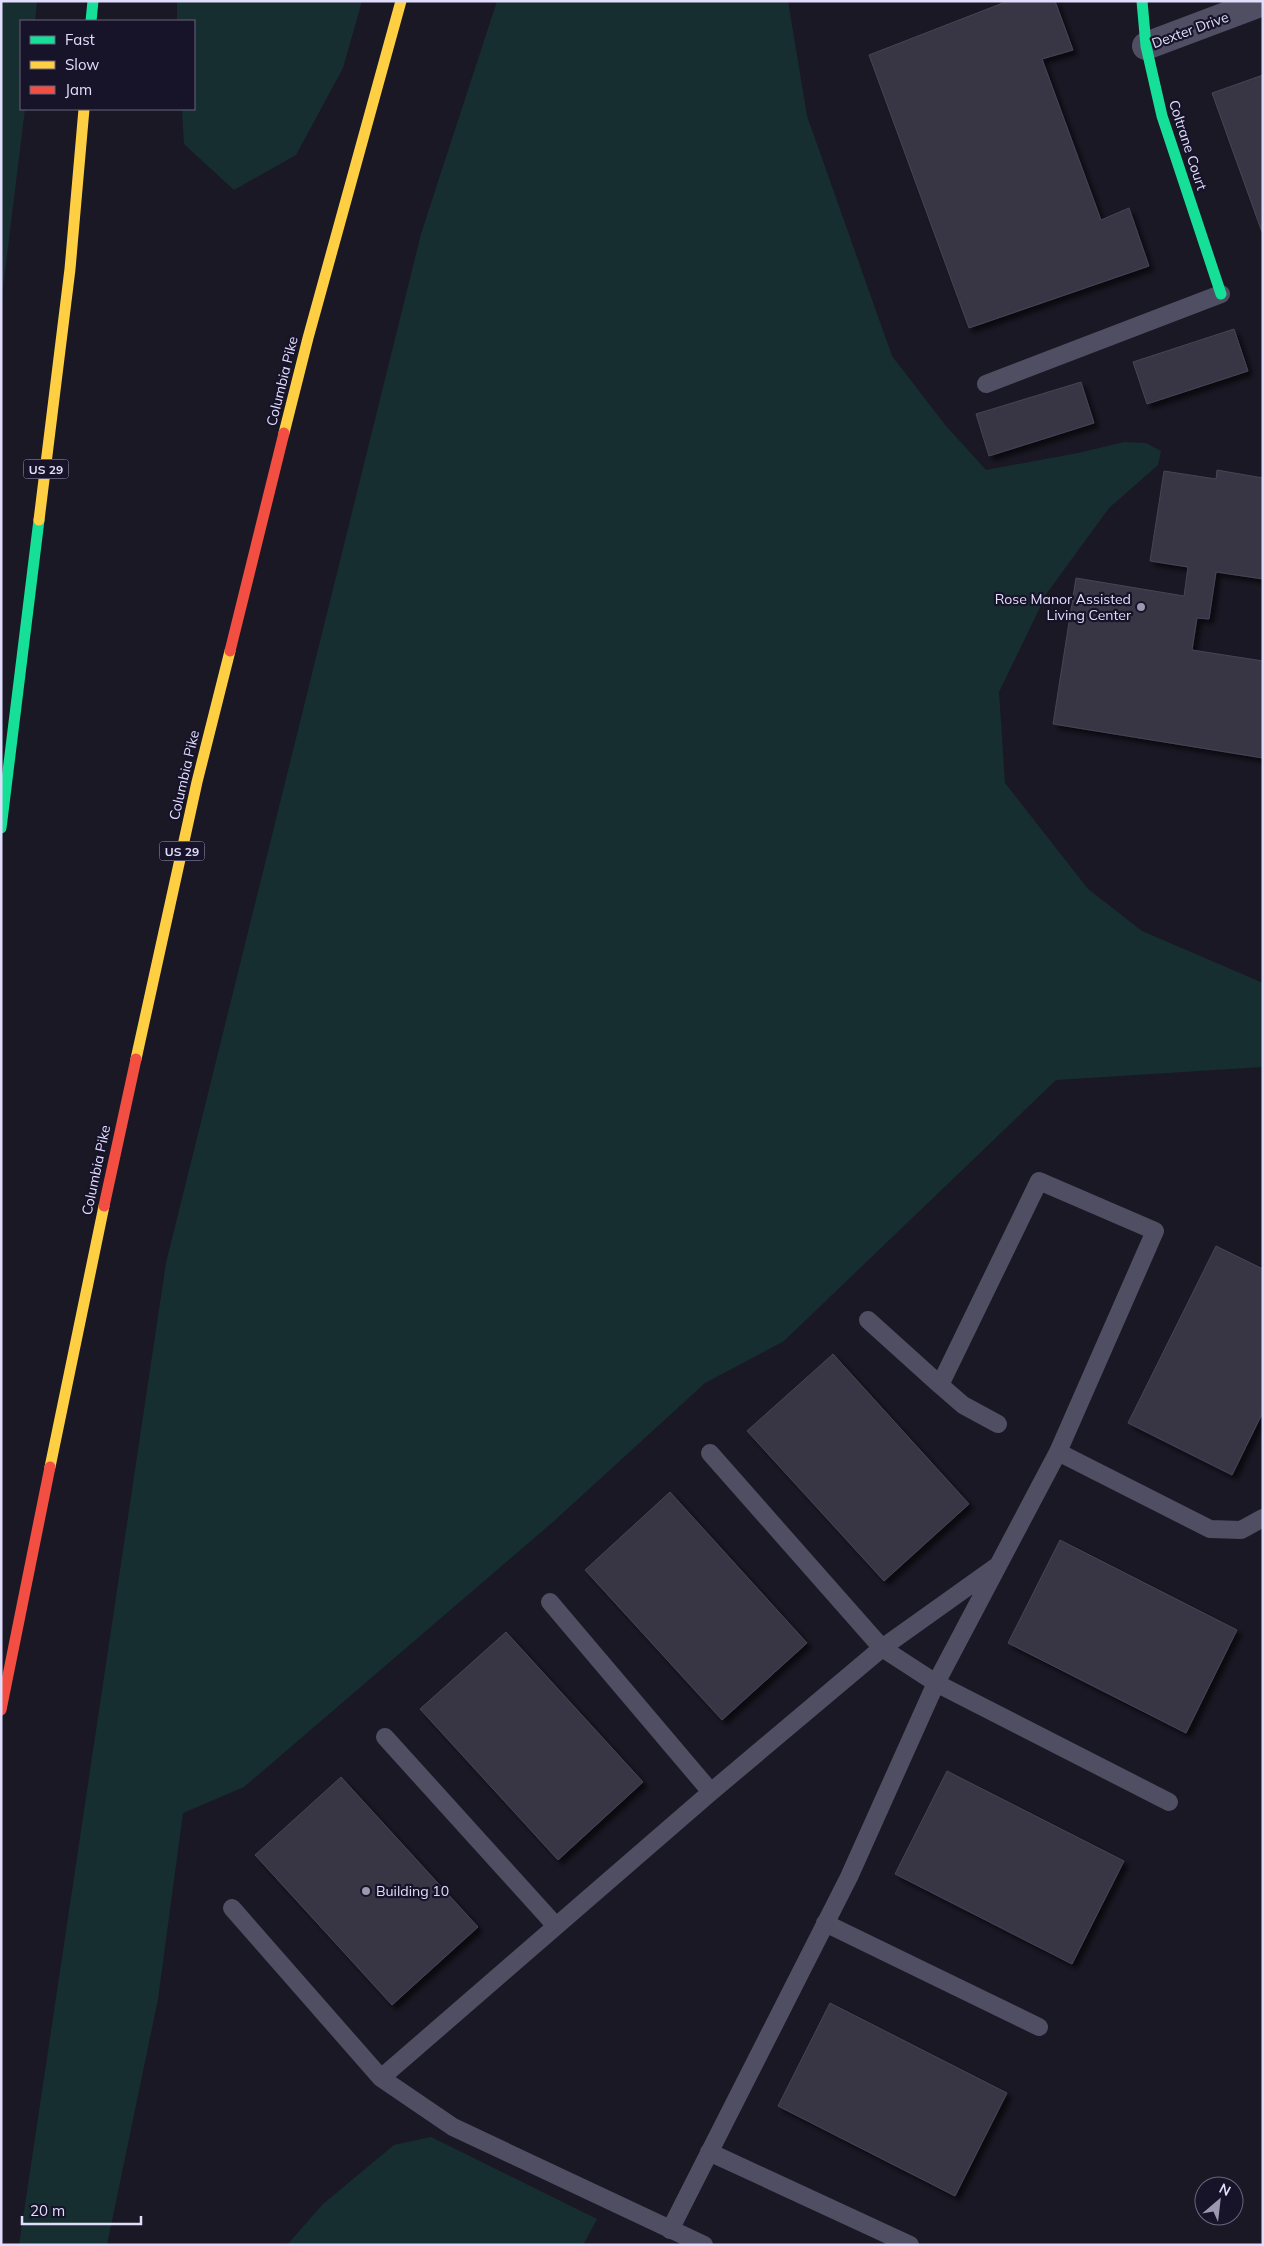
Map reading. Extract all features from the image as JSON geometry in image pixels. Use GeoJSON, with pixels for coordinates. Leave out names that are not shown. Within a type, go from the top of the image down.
{"type":"FeatureCollection","features":[{"type":"Feature","properties":{"kind":"main road"},"geometry":{"type":"LineString","coordinates":[[91,20],[93,1]]}},
{"type":"Feature","properties":{"kind":"main road","name":"Columbia Pike"},"geometry":{"type":"LineString","coordinates":[[1,1710],[110,1177],[198,782],[308,338],[401,1]]}},
{"type":"Feature","properties":{"kind":"main road","name":"Coltrane Court"},"geometry":{"type":"LineString","coordinates":[[1142,1],[1146,46],[1162,116],[1221,294]]}},
{"type":"Feature","properties":{"kind":"main road","name":"US 29"},"geometry":{"type":"LineString","coordinates":[[1,828],[70,269],[84,110]]}},
{"type":"Feature","properties":{"kind":"street","name":"Dexter Drive"},"geometry":{"type":"LineString","coordinates":[[1146,46],[1263,2]]}},
{"type":"Feature","properties":{"kind":"lane"},"geometry":{"type":"LineString","coordinates":[[986,384],[1221,294]]}},
{"type":"Feature","properties":{"kind":"lane"},"geometry":{"type":"LineString","coordinates":[[670,2230],[849,1877],[936,1683],[1002,1562],[1058,1452],[1155,1231],[1039,1181],[940,1386]]}},
{"type":"Feature","properties":{"kind":"lane"},"geometry":{"type":"LineString","coordinates":[[868,1320],[963,1405],[998,1424]]}},
{"type":"Feature","properties":{"kind":"lane"},"geometry":{"type":"LineString","coordinates":[[1058,1452],[1210,1528],[1241,1530],[1263,1518]]}},
{"type":"Feature","properties":{"kind":"lane"},"geometry":{"type":"LineString","coordinates":[[710,1453],[882,1648],[936,1683],[1169,1802]]}},
{"type":"Feature","properties":{"kind":"lane"},"geometry":{"type":"LineString","coordinates":[[380,2078],[711,1792],[882,1648],[1002,1562]]}},
{"type":"Feature","properties":{"kind":"lane"},"geometry":{"type":"LineString","coordinates":[[550,1602],[711,1792]]}},
{"type":"Feature","properties":{"kind":"lane"},"geometry":{"type":"LineString","coordinates":[[385,1737],[556,1926]]}},
{"type":"Feature","properties":{"kind":"lane"},"geometry":{"type":"LineString","coordinates":[[232,1908],[380,2078],[453,2127],[704,2245]]}},
{"type":"Feature","properties":{"kind":"lane"},"geometry":{"type":"LineString","coordinates":[[825,1923],[1039,2027]]}},
{"type":"Feature","properties":{"kind":"lane"},"geometry":{"type":"LineString","coordinates":[[709,2152],[910,2245]]}},
{"type":"Feature","properties":{"kind":"green space"},"geometry":{"type":"Polygon","coordinates":[[[1,1],[37,1],[35,20],[20,20],[20,110],[25,110],[1,304],[1,1]]]}},
{"type":"Feature","properties":{"kind":"green space"},"geometry":{"type":"Polygon","coordinates":[[[177,1],[362,1],[343,68],[296,155],[234,190],[184,144],[182,110],[195,110],[195,20],[177,20],[177,1]]]}},
{"type":"Feature","properties":{"kind":"green space"},"geometry":{"type":"Polygon","coordinates":[[[497,1],[788,1],[807,116],[892,356],[946,426],[986,470],[1078,453],[1124,442],[1146,443],[1161,451],[1158,465],[1109,508],[1047,593],[999,692],[1005,783],[1088,889],[1142,931],[1263,983],[1263,1067],[1056,1080],[784,1341],[705,1383],[554,1521],[244,1787],[183,1813],[158,1999],[107,2245],[19,2245],[166,1263],[421,234],[497,1]]]}},
{"type":"Feature","properties":{"kind":"green space"},"geometry":{"type":"Polygon","coordinates":[[[431,2137],[597,2219],[583,2245],[287,2245],[323,2204],[394,2145],[431,2137]]]}},
{"type":"Feature","properties":{"kind":"building"},"geometry":{"type":"Polygon","coordinates":[[[1008,1],[1055,1],[1073,50],[1042,59],[1101,220],[1129,208],[1149,266],[969,328],[869,55],[1008,1]]]}},
{"type":"Feature","properties":{"kind":"building"},"geometry":{"type":"Polygon","coordinates":[[[1263,75],[1263,235],[1212,93],[1263,75]]]}},
{"type":"Feature","properties":{"kind":"building"},"geometry":{"type":"Polygon","coordinates":[[[1234,329],[1248,371],[1147,404],[1133,362],[1234,329]]]}},
{"type":"Feature","properties":{"kind":"building"},"geometry":{"type":"Polygon","coordinates":[[[1081,382],[1094,423],[989,456],[976,414],[1081,382]]]}},
{"type":"Feature","properties":{"kind":"building","name":"Rose Manor Assisted Living Center"},"geometry":{"type":"Polygon","coordinates":[[[1217,470],[1263,478],[1263,579],[1216,572],[1209,619],[1197,618],[1192,650],[1263,661],[1263,758],[1053,724],[1076,578],[1184,596],[1188,567],[1150,561],[1164,471],[1216,479],[1217,470]]]}},
{"type":"Feature","properties":{"kind":"building"},"geometry":{"type":"Polygon","coordinates":[[[1216,1246],[1263,1269],[1263,1412],[1232,1475],[1128,1423],[1216,1246]]]}},
{"type":"Feature","properties":{"kind":"building"},"geometry":{"type":"Polygon","coordinates":[[[833,1354],[969,1504],[884,1581],[747,1431],[833,1354]]]}},
{"type":"Feature","properties":{"kind":"building"},"geometry":{"type":"Polygon","coordinates":[[[670,1492],[807,1643],[722,1720],[585,1570],[670,1492]]]}},
{"type":"Feature","properties":{"kind":"building"},"geometry":{"type":"Polygon","coordinates":[[[1060,1540],[1237,1630],[1186,1733],[1008,1643],[1060,1540]]]}},
{"type":"Feature","properties":{"kind":"building"},"geometry":{"type":"Polygon","coordinates":[[[506,1632],[643,1782],[558,1860],[420,1709],[506,1632]]]}},
{"type":"Feature","properties":{"kind":"building"},"geometry":{"type":"Polygon","coordinates":[[[947,1771],[1124,1861],[1072,1964],[895,1874],[947,1771]]]}},
{"type":"Feature","properties":{"kind":"building","name":"Building 10"},"geometry":{"type":"Polygon","coordinates":[[[341,1777],[478,1927],[392,2005],[255,1855],[341,1777]]]}},
{"type":"Feature","properties":{"kind":"building"},"geometry":{"type":"Polygon","coordinates":[[[830,2003],[1007,2093],[955,2196],[778,2106],[830,2003]]]}},
{"type":"Feature","properties":{"kind":"traffic: fast"},"geometry":{"type":"LineString","coordinates":[[91,20],[93,1]]}},
{"type":"Feature","properties":{"kind":"traffic: fast"},"geometry":{"type":"LineString","coordinates":[[1142,1],[1146,46],[1162,116],[1221,294]]}},
{"type":"Feature","properties":{"kind":"traffic: fast"},"geometry":{"type":"LineString","coordinates":[[1,828],[39,520]]}},
{"type":"Feature","properties":{"kind":"traffic: slow"},"geometry":{"type":"LineString","coordinates":[[284,433],[308,338],[401,1]]}},
{"type":"Feature","properties":{"kind":"traffic: slow"},"geometry":{"type":"LineString","coordinates":[[39,520],[70,269],[84,110]]}},
{"type":"Feature","properties":{"kind":"traffic: slow"},"geometry":{"type":"LineString","coordinates":[[136,1059],[197,782],[230,651]]}},
{"type":"Feature","properties":{"kind":"traffic: slow"},"geometry":{"type":"LineString","coordinates":[[50,1467],[104,1206]]}},
{"type":"Feature","properties":{"kind":"traffic: jam"},"geometry":{"type":"LineString","coordinates":[[230,651],[284,433]]}},
{"type":"Feature","properties":{"kind":"traffic: jam"},"geometry":{"type":"LineString","coordinates":[[104,1206],[136,1059]]}},
{"type":"Feature","properties":{"kind":"traffic: jam"},"geometry":{"type":"LineString","coordinates":[[1,1710],[50,1467]]}},
{"type":"Feature","properties":{"kind":"place","name":"Rose Manor Assisted Living Center"},"geometry":{"type":"Point","coordinates":[1141,607]}},
{"type":"Feature","properties":{"kind":"place","name":"Building 10"},"geometry":{"type":"Point","coordinates":[366,1891]}}]}
